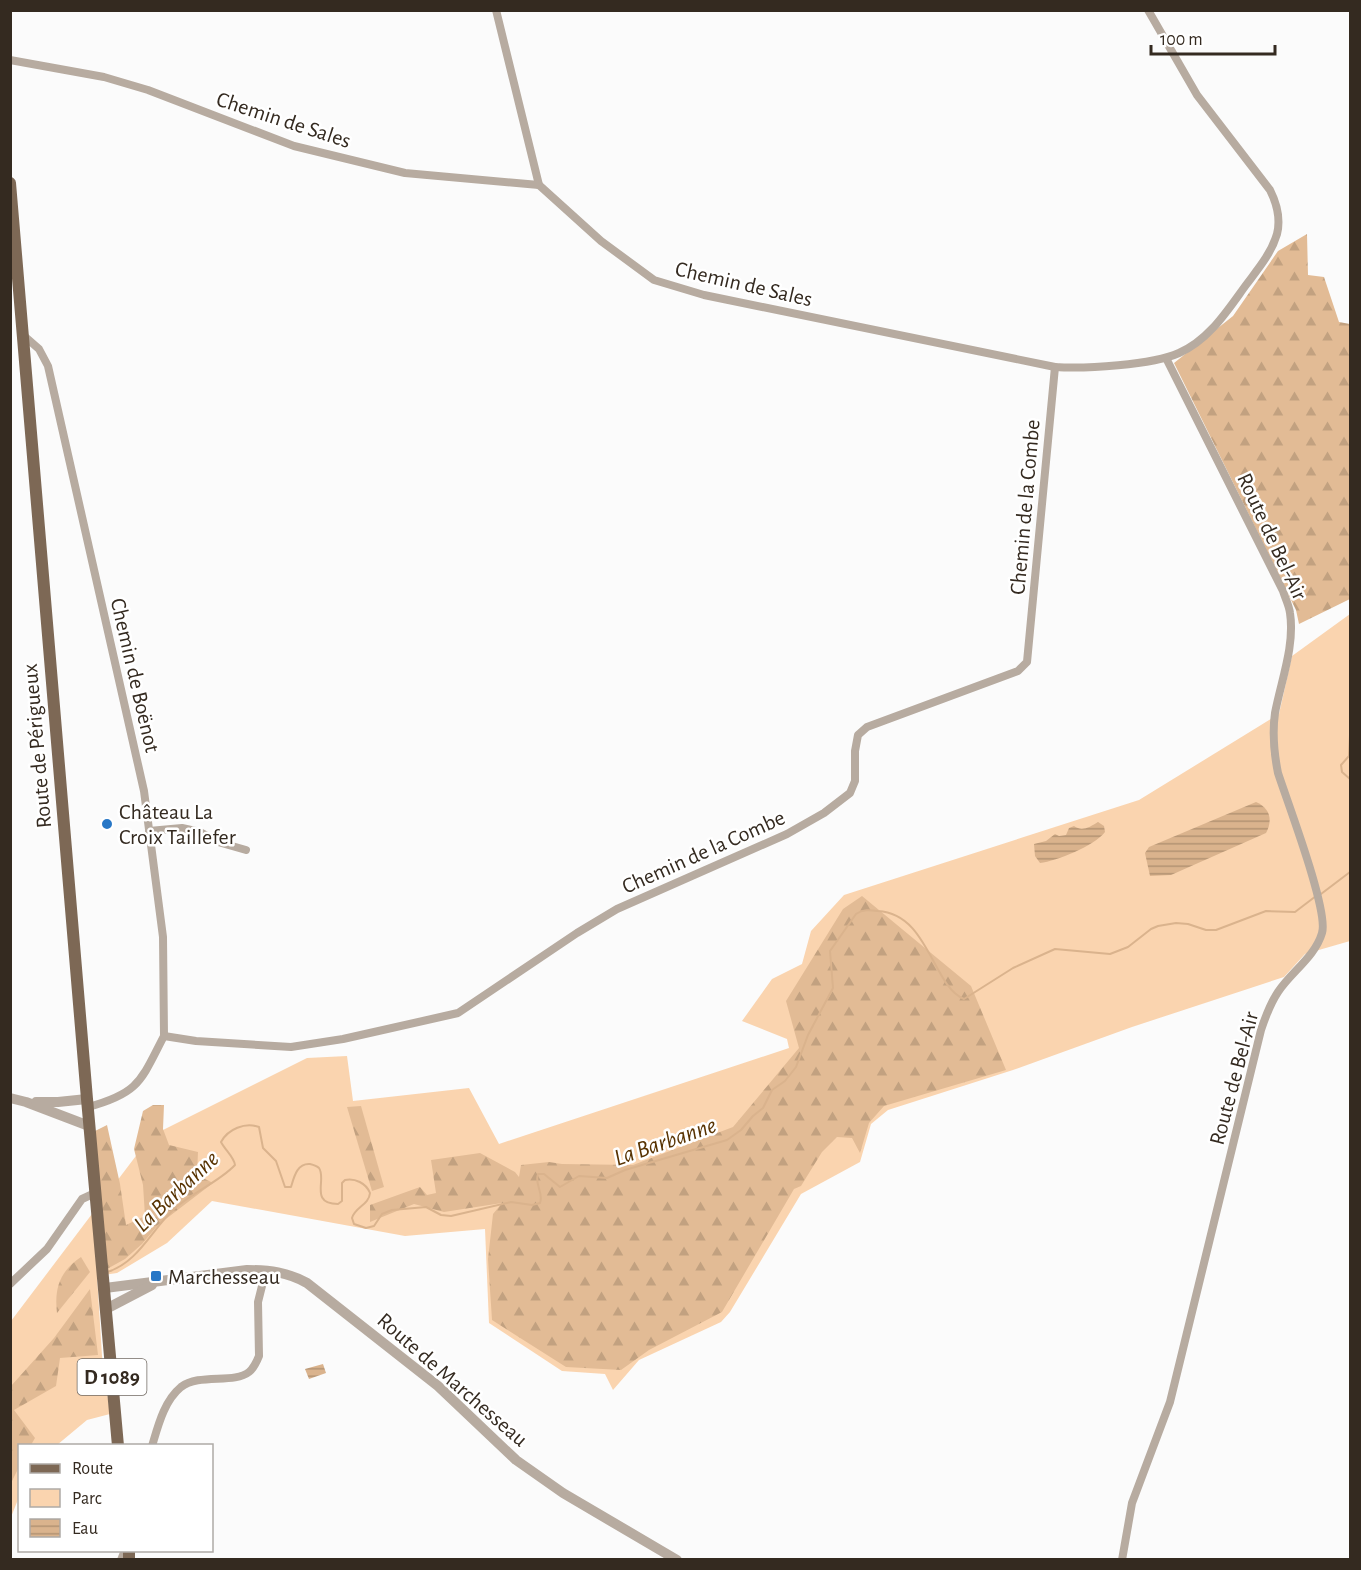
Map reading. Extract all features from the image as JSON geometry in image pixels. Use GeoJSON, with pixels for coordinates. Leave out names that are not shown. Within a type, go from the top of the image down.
{"type":"FeatureCollection","features":[{"type":"Feature","properties":{"kind":"main road","name":"Route de Périgueux"},"geometry":{"type":"LineString","coordinates":[[10,183],[89,1126]]}},
{"type":"Feature","properties":{"kind":"main road","name":"D 1089"},"geometry":{"type":"LineString","coordinates":[[89,1126],[118,1444]]}},
{"type":"Feature","properties":{"kind":"street"},"geometry":{"type":"LineString","coordinates":[[496,10],[539,185]]}},
{"type":"Feature","properties":{"kind":"street","name":"Chemin de Sales"},"geometry":{"type":"LineString","coordinates":[[10,60],[104,77],[148,90],[294,146],[405,173],[539,185],[601,241],[654,280],[704,295],[1055,367],[1074,368],[1166,358],[1197,343],[1217,325],[1269,254],[1277,233],[1279,220],[1277,204],[1270,190],[1197,95],[1148,10]]}},
{"type":"Feature","properties":{"kind":"street","name":"Chemin de Boënot"},"geometry":{"type":"LineString","coordinates":[[23,335],[39,349],[48,366],[144,791],[163,937],[164,1036]]}},
{"type":"Feature","properties":{"kind":"street","name":"Route de Bel-Air"},"geometry":{"type":"LineString","coordinates":[[1122,1560],[1132,1503],[1170,1402],[1261,1030],[1278,993],[1307,959],[1322,933],[1322,910],[1316,887],[1278,773],[1274,754],[1275,715],[1289,645],[1290,611],[1283,591],[1166,358]]}},
{"type":"Feature","properties":{"kind":"street","name":"Chemin de la Combe"},"geometry":{"type":"LineString","coordinates":[[164,1036],[196,1041],[291,1047],[343,1039],[458,1013],[577,933],[617,909],[788,834],[824,813],[850,793],[855,781],[855,751],[858,735],[867,727],[1018,671],[1027,663],[1041,537],[1055,367]]}},
{"type":"Feature","properties":{"kind":"street"},"geometry":{"type":"LineString","coordinates":[[150,831],[182,828],[200,832],[218,842],[246,850]]}},
{"type":"Feature","properties":{"kind":"street"},"geometry":{"type":"LineString","coordinates":[[26,1102],[87,1103],[130,1091],[141,1080],[164,1036]]}},
{"type":"Feature","properties":{"kind":"street"},"geometry":{"type":"LineString","coordinates":[[10,1098],[89,1126]]}},
{"type":"Feature","properties":{"kind":"street"},"geometry":{"type":"LineString","coordinates":[[10,1284],[47,1249],[82,1199],[95,1193]]}},
{"type":"Feature","properties":{"kind":"street"},"geometry":{"type":"LineString","coordinates":[[153,1444],[160,1419],[169,1401],[181,1387],[193,1381],[248,1373],[255,1364],[259,1356],[258,1302],[266,1270]]}},
{"type":"Feature","properties":{"kind":"street","name":"Route de Marchesseau"},"geometry":{"type":"LineString","coordinates":[[103,1277],[158,1282],[266,1270],[294,1275],[438,1386],[516,1460],[563,1492],[677,1560]]}},
{"type":"Feature","properties":{"kind":"street"},"geometry":{"type":"LineString","coordinates":[[106,1309],[158,1282]]}},
{"type":"Feature","properties":{"kind":"green space"},"geometry":{"type":"Polygon","coordinates":[[[1307,234],[1308,275],[1324,277],[1339,322],[1350,324],[1350,599],[1299,624],[1296,610],[1174,363],[1233,316],[1278,251],[1307,234]]]}},
{"type":"Feature","properties":{"kind":"green space"},"geometry":{"type":"Polygon","coordinates":[[[1350,614],[1350,941],[1305,954],[1284,977],[1132,1027],[1013,1070],[888,1110],[871,1124],[860,1162],[801,1194],[730,1312],[721,1322],[639,1360],[613,1390],[605,1374],[562,1371],[489,1323],[485,1229],[405,1236],[212,1201],[167,1243],[117,1273],[97,1276],[102,1356],[110,1414],[87,1420],[58,1444],[18,1444],[18,1500],[11,1517],[11,1321],[151,1136],[307,1058],[347,1056],[353,1101],[469,1088],[499,1144],[789,1048],[787,1039],[742,1021],[772,979],[802,964],[811,931],[844,895],[1139,800],[1279,714],[1292,656],[1350,614]]]}},
{"type":"Feature","properties":{"kind":"green space"},"geometry":{"type":"Polygon","coordinates":[[[862,896],[971,986],[1006,1070],[884,1106],[869,1123],[860,1153],[852,1138],[837,1137],[822,1152],[801,1186],[794,1189],[722,1312],[649,1350],[621,1370],[566,1367],[492,1320],[488,1259],[493,1214],[502,1203],[444,1212],[414,1204],[370,1222],[370,1205],[420,1187],[427,1195],[436,1193],[431,1160],[480,1153],[515,1172],[519,1177],[521,1165],[549,1162],[633,1165],[733,1127],[799,1048],[786,1001],[843,909],[862,896]]]}},
{"type":"Feature","properties":{"kind":"green space"},"geometry":{"type":"Polygon","coordinates":[[[153,1105],[164,1105],[163,1129],[169,1145],[198,1152],[197,1175],[213,1183],[158,1225],[125,1259],[107,1269],[93,1132],[107,1125],[126,1225],[145,1216],[143,1185],[134,1149],[143,1111],[153,1105]]]}},
{"type":"Feature","properties":{"kind":"green space"},"geometry":{"type":"Polygon","coordinates":[[[361,1106],[384,1187],[372,1191],[347,1107],[361,1106]]]}},
{"type":"Feature","properties":{"kind":"green space"},"geometry":{"type":"Polygon","coordinates":[[[81,1257],[90,1272],[57,1313],[58,1288],[63,1274],[81,1257]]]}},
{"type":"Feature","properties":{"kind":"green space"},"geometry":{"type":"Polygon","coordinates":[[[90,1289],[98,1355],[60,1358],[56,1386],[14,1410],[35,1438],[32,1444],[18,1444],[18,1469],[11,1483],[11,1386],[54,1338],[90,1289]]]}},
{"type":"Feature","properties":{"kind":"water"},"geometry":{"type":"Polygon","coordinates":[[[1256,802],[1269,815],[1266,833],[1171,875],[1150,876],[1145,853],[1149,847],[1256,802]]]}},
{"type":"Feature","properties":{"kind":"water"},"geometry":{"type":"Polygon","coordinates":[[[1098,822],[1104,826],[1105,832],[1084,847],[1047,862],[1040,863],[1035,856],[1034,844],[1046,841],[1055,834],[1066,835],[1069,828],[1074,826],[1083,829],[1098,822]]]}},
{"type":"Feature","properties":{"kind":"water"},"geometry":{"type":"Polygon","coordinates":[[[323,1364],[326,1373],[309,1379],[305,1369],[323,1364]]]}},
{"type":"Feature","properties":{"kind":"waterway","name":"La Barbanne"},"geometry":{"type":"LineString","coordinates":[[1350,735],[1349,756],[1341,765],[1342,772],[1350,779]]}},
{"type":"Feature","properties":{"kind":"waterway","name":"La Barbanne"},"geometry":{"type":"LineString","coordinates":[[1321,894],[1350,872]]}},
{"type":"Feature","properties":{"kind":"waterway","name":"La Barbanne"},"geometry":{"type":"LineString","coordinates":[[107,1272],[118,1268],[136,1253],[181,1203],[235,1165],[221,1142],[232,1130],[243,1126],[259,1127],[263,1148],[276,1161],[285,1187],[291,1187],[299,1168],[306,1164],[319,1168],[321,1196],[329,1203],[338,1204],[342,1201],[342,1183],[345,1180],[363,1184],[370,1193],[369,1197],[352,1218],[354,1224],[366,1228],[374,1226],[382,1214],[392,1210],[426,1207],[441,1215],[451,1216],[511,1202],[532,1205],[540,1203],[541,1199],[537,1181],[538,1174],[544,1174],[560,1187],[579,1176],[607,1178],[625,1170],[727,1140],[741,1130],[763,1108],[772,1090],[785,1081],[796,1067],[808,1035],[833,988],[830,951],[856,914],[861,911],[895,915],[908,924],[919,937],[944,980],[953,992],[964,999],[1013,968],[1055,949],[1110,954],[1128,947],[1158,926],[1176,923],[1216,930],[1266,911],[1295,912],[1316,896]]}},
{"type":"Feature","properties":{"kind":"place","name":"Château La Croix Taillefer"},"geometry":{"type":"Point","coordinates":[107,824]}},
{"type":"Feature","properties":{"kind":"place","name":"Marchesseau"},"geometry":{"type":"Point","coordinates":[156,1276]}}]}
